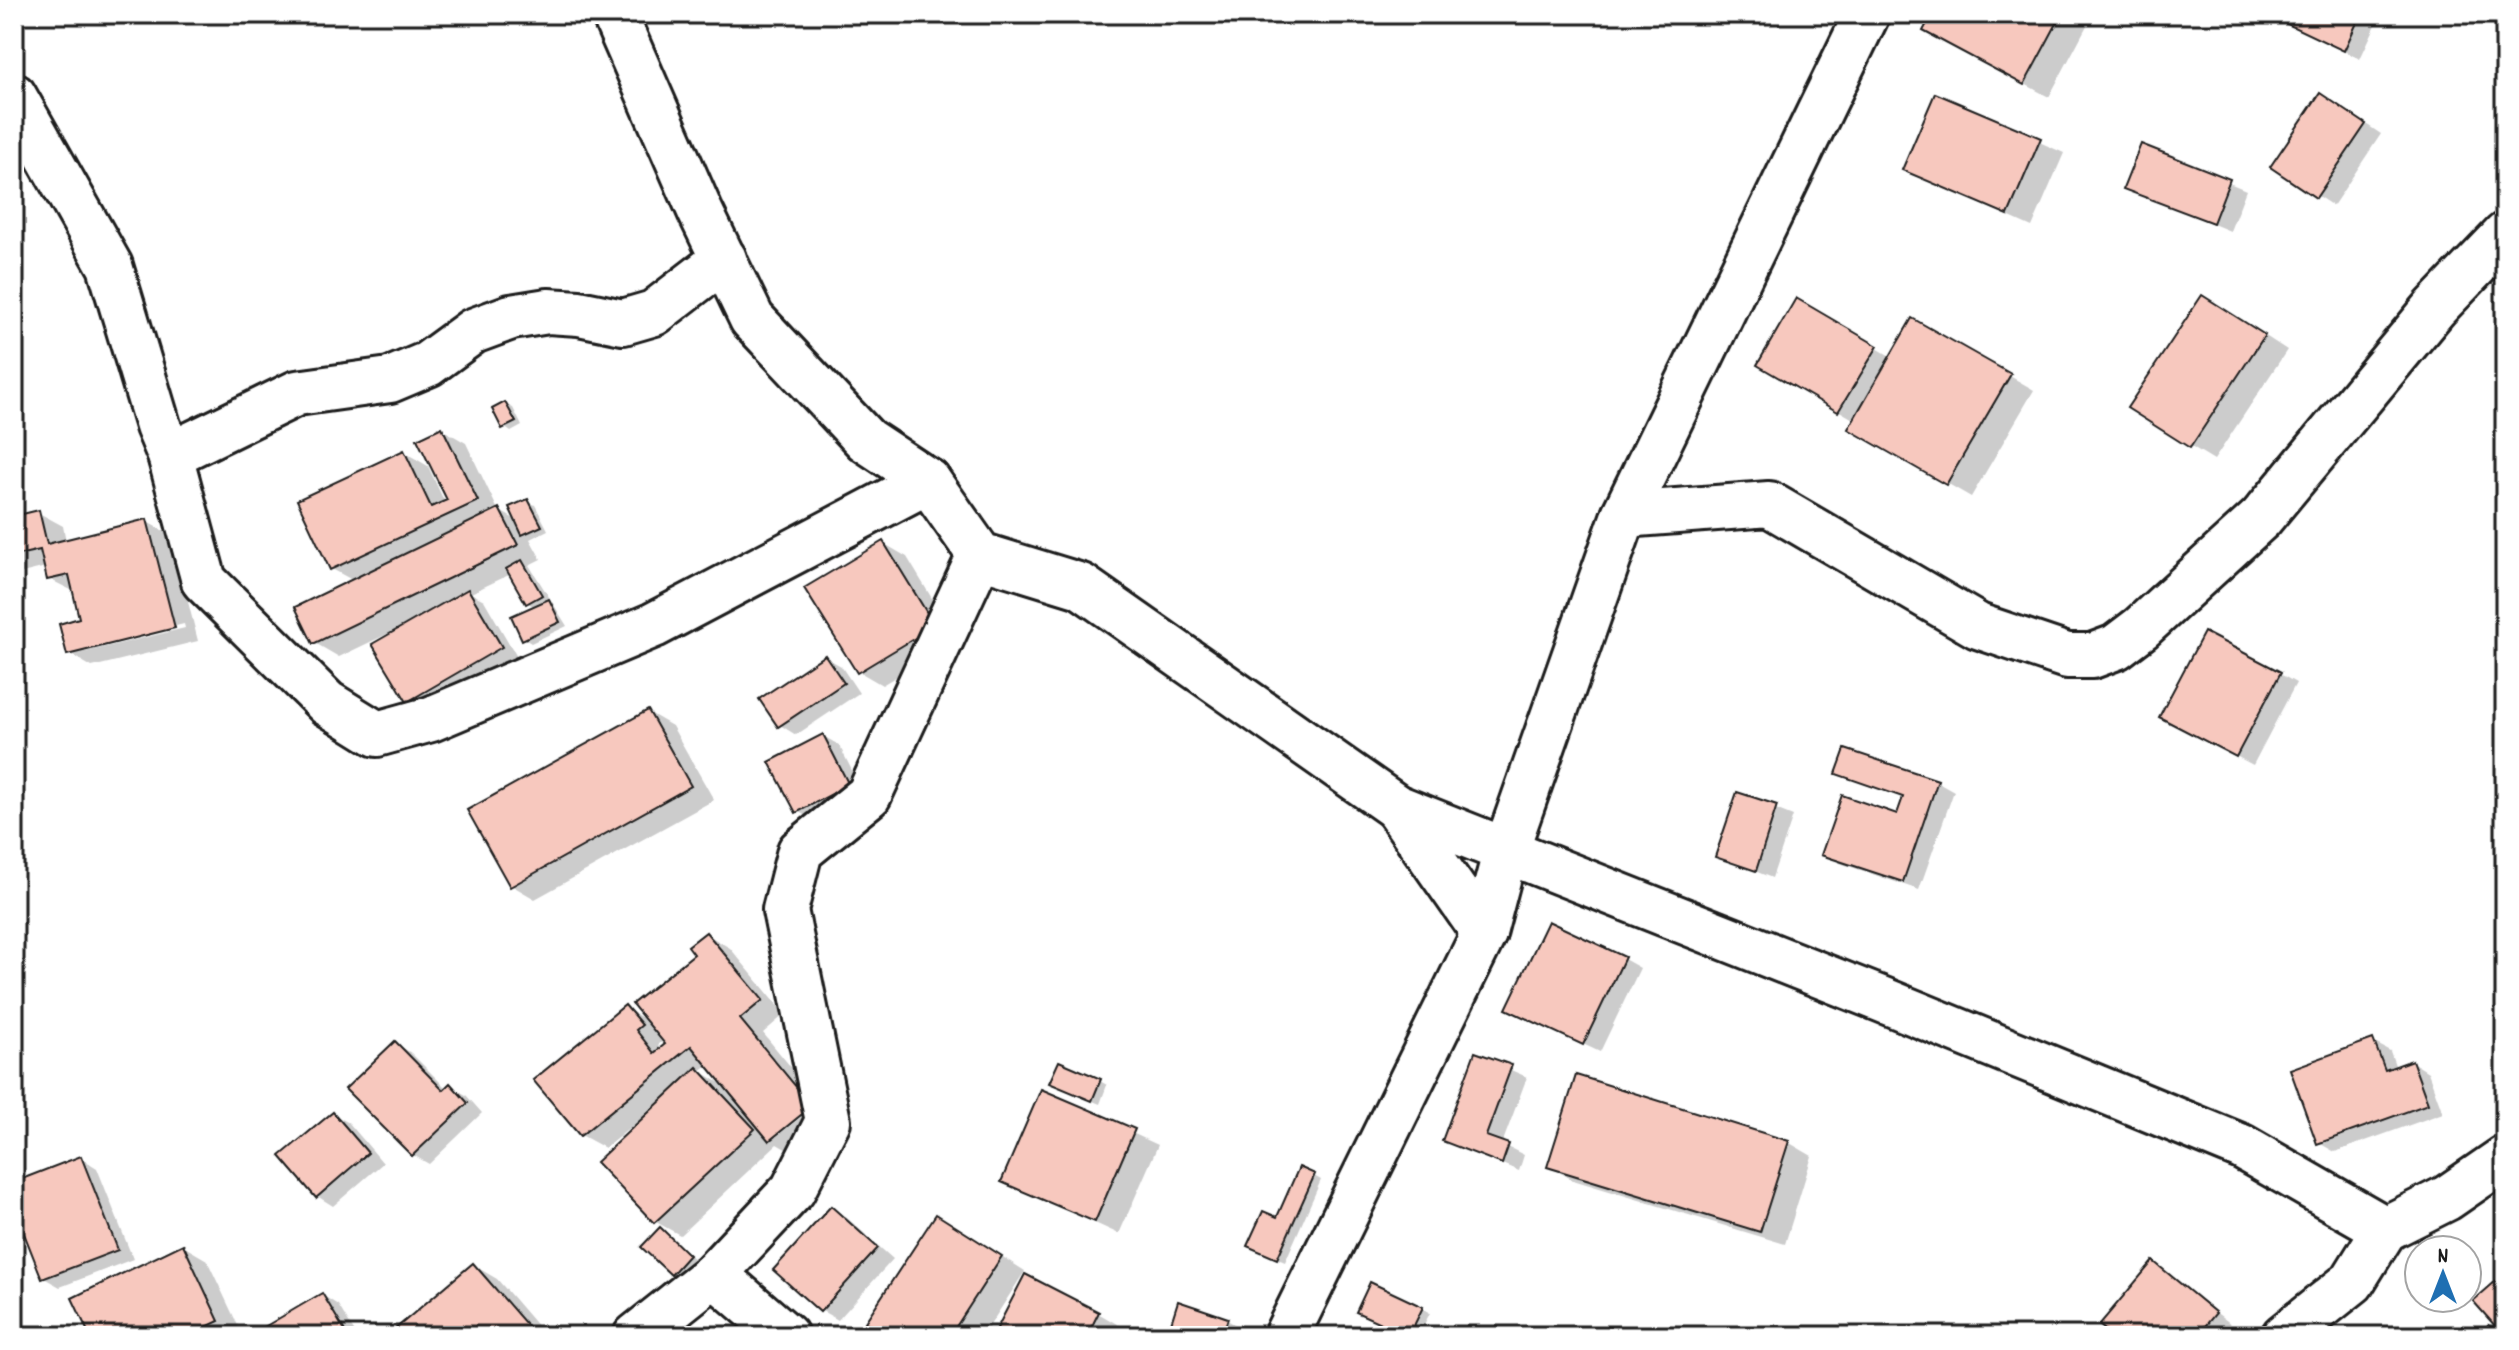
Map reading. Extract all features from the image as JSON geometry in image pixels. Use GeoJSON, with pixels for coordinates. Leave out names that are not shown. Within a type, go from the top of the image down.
{"type":"FeatureCollection","features":[{"type":"Feature","properties":{"kind":"street"},"geometry":{"type":"LineString","coordinates":[[614,14],[752,319],[866,440],[928,481],[980,555],[1081,586],[1396,807],[1505,853],[1883,1000],[2242,1147],[2385,1229]]}},
{"type":"Feature","properties":{"kind":"street"},"geometry":{"type":"LineString","coordinates":[[1286,1336],[1484,933],[1505,853],[1624,515],[1867,14]]}},
{"type":"Feature","properties":{"kind":"street"},"geometry":{"type":"LineString","coordinates":[[14,96],[110,266],[158,426],[170,455],[204,581],[327,703],[377,734],[431,719],[654,625],[928,481]]}},
{"type":"Feature","properties":{"kind":"street"},"geometry":{"type":"LineString","coordinates":[[1624,515],[1769,504],[1978,626],[2067,656],[2092,656],[2116,647],[2141,628],[2261,518],[2435,308],[2505,235]]}},
{"type":"Feature","properties":{"kind":"street"},"geometry":{"type":"LineString","coordinates":[[170,455],[297,393],[390,380],[428,364],[473,331],[511,317],[548,311],[579,313],[623,322],[654,313],[724,259]]}},
{"type":"Feature","properties":{"kind":"street"},"geometry":{"type":"LineString","coordinates":[[636,1336],[714,1274],[793,1190],[828,1121],[785,910],[800,851],[869,795],[980,555]]}},
{"type":"Feature","properties":{"kind":"street"},"geometry":{"type":"LineString","coordinates":[[1396,807],[1484,933]]}},
{"type":"Feature","properties":{"kind":"street"},"geometry":{"type":"LineString","coordinates":[[2286,1335],[2352,1282],[2385,1229],[2447,1198],[2505,1158]]}},
{"type":"Feature","properties":{"kind":"street"},"geometry":{"type":"LineString","coordinates":[[714,1274],[786,1336]]}},
{"type":"Feature","properties":{"kind":"building"},"geometry":{"type":"Polygon","coordinates":[[[1932,14],[2062,14],[2024,85],[1923,31],[1932,14]]]}},
{"type":"Feature","properties":{"kind":"building"},"geometry":{"type":"Polygon","coordinates":[[[2266,14],[2361,14],[2344,51],[2266,14]]]}},
{"type":"Feature","properties":{"kind":"building"},"geometry":{"type":"Polygon","coordinates":[[[1935,93],[2041,138],[2008,215],[1902,170],[1935,93]]]}},
{"type":"Feature","properties":{"kind":"building"},"geometry":{"type":"Polygon","coordinates":[[[2320,93],[2366,124],[2316,198],[2270,167],[2320,93]]]}},
{"type":"Feature","properties":{"kind":"building"},"geometry":{"type":"Polygon","coordinates":[[[2141,144],[2230,179],[2213,223],[2123,189],[2141,144]]]}},
{"type":"Feature","properties":{"kind":"building"},"geometry":{"type":"Polygon","coordinates":[[[2202,295],[2265,335],[2190,448],[2127,408],[2202,295]]]}},
{"type":"Feature","properties":{"kind":"building"},"geometry":{"type":"Polygon","coordinates":[[[1796,298],[1878,346],[1838,412],[1757,365],[1796,298]]]}},
{"type":"Feature","properties":{"kind":"building"},"geometry":{"type":"Polygon","coordinates":[[[1912,318],[2011,374],[1946,485],[1848,429],[1912,318]]]}},
{"type":"Feature","properties":{"kind":"building"},"geometry":{"type":"Polygon","coordinates":[[[505,402],[516,422],[502,429],[492,409],[505,402]]]}},
{"type":"Feature","properties":{"kind":"building"},"geometry":{"type":"Polygon","coordinates":[[[442,427],[478,501],[330,570],[297,500],[404,450],[431,507],[447,500],[417,439],[442,427]]]}},
{"type":"Feature","properties":{"kind":"building"},"geometry":{"type":"Polygon","coordinates":[[[528,499],[542,526],[522,535],[509,507],[528,499]]]}},
{"type":"Feature","properties":{"kind":"building"},"geometry":{"type":"Polygon","coordinates":[[[499,508],[518,545],[313,644],[295,607],[499,508]]]}},
{"type":"Feature","properties":{"kind":"building"},"geometry":{"type":"Polygon","coordinates":[[[39,510],[47,544],[147,519],[175,628],[67,655],[59,624],[79,618],[69,575],[47,580],[40,550],[14,556],[14,516],[39,510]]]}},
{"type":"Feature","properties":{"kind":"building"},"geometry":{"type":"Polygon","coordinates":[[[883,541],[935,626],[857,673],[804,588],[883,541]]]}},
{"type":"Feature","properties":{"kind":"building"},"geometry":{"type":"Polygon","coordinates":[[[522,560],[542,595],[526,604],[506,569],[522,560]]]}},
{"type":"Feature","properties":{"kind":"building"},"geometry":{"type":"Polygon","coordinates":[[[468,589],[502,647],[407,702],[372,644],[468,589]]]}},
{"type":"Feature","properties":{"kind":"building"},"geometry":{"type":"Polygon","coordinates":[[[549,599],[560,622],[522,640],[511,616],[549,599]]]}},
{"type":"Feature","properties":{"kind":"building"},"geometry":{"type":"Polygon","coordinates":[[[2204,632],[2281,672],[2236,757],[2159,717],[2204,632]]]}},
{"type":"Feature","properties":{"kind":"building"},"geometry":{"type":"Polygon","coordinates":[[[825,655],[844,683],[778,727],[759,699],[825,655]]]}},
{"type":"Feature","properties":{"kind":"building"},"geometry":{"type":"Polygon","coordinates":[[[648,710],[691,786],[510,887],[467,810],[648,710]]]}},
{"type":"Feature","properties":{"kind":"building"},"geometry":{"type":"Polygon","coordinates":[[[823,734],[849,785],[796,813],[769,762],[823,734]]]}},
{"type":"Feature","properties":{"kind":"building"},"geometry":{"type":"Polygon","coordinates":[[[1845,749],[1938,780],[1903,882],[1821,855],[1842,795],[1897,814],[1903,797],[1836,774],[1845,749]]]}},
{"type":"Feature","properties":{"kind":"building"},"geometry":{"type":"Polygon","coordinates":[[[1737,792],[1777,805],[1756,871],[1715,857],[1737,792]]]}},
{"type":"Feature","properties":{"kind":"building"},"geometry":{"type":"Polygon","coordinates":[[[1548,921],[1625,957],[1583,1045],[1506,1009],[1548,921]]]}},
{"type":"Feature","properties":{"kind":"building"},"geometry":{"type":"Polygon","coordinates":[[[706,932],[763,1000],[740,1019],[812,1106],[769,1141],[691,1046],[580,1136],[533,1080],[625,1005],[642,1025],[636,1030],[654,1053],[665,1044],[632,1004],[694,954],[688,946],[706,932]]]}},
{"type":"Feature","properties":{"kind":"building"},"geometry":{"type":"Polygon","coordinates":[[[2373,1039],[2385,1070],[2412,1060],[2428,1104],[2317,1144],[2290,1069],[2373,1039]]]}},
{"type":"Feature","properties":{"kind":"building"},"geometry":{"type":"Polygon","coordinates":[[[395,1041],[443,1090],[450,1083],[468,1103],[412,1156],[345,1089],[395,1041]]]}},
{"type":"Feature","properties":{"kind":"building"},"geometry":{"type":"Polygon","coordinates":[[[1475,1052],[1512,1065],[1486,1136],[1509,1144],[1502,1164],[1442,1141],[1475,1052]]]}},
{"type":"Feature","properties":{"kind":"building"},"geometry":{"type":"Polygon","coordinates":[[[1059,1061],[1101,1079],[1092,1101],[1049,1083],[1059,1061]]]}},
{"type":"Feature","properties":{"kind":"building"},"geometry":{"type":"Polygon","coordinates":[[[697,1067],[755,1129],[654,1223],[596,1162],[697,1067]]]}},
{"type":"Feature","properties":{"kind":"building"},"geometry":{"type":"Polygon","coordinates":[[[1576,1075],[1789,1141],[1760,1232],[1547,1167],[1576,1075]]]}},
{"type":"Feature","properties":{"kind":"building"},"geometry":{"type":"Polygon","coordinates":[[[1041,1089],[1135,1129],[1095,1222],[1001,1182],[1041,1089]]]}},
{"type":"Feature","properties":{"kind":"building"},"geometry":{"type":"Polygon","coordinates":[[[333,1112],[368,1153],[316,1198],[280,1156],[333,1112]]]}},
{"type":"Feature","properties":{"kind":"building"},"geometry":{"type":"Polygon","coordinates":[[[81,1156],[118,1250],[42,1279],[14,1208],[14,1182],[81,1156]]]}},
{"type":"Feature","properties":{"kind":"building"},"geometry":{"type":"Polygon","coordinates":[[[1299,1167],[1315,1174],[1277,1259],[1247,1246],[1263,1211],[1277,1217],[1299,1167]]]}},
{"type":"Feature","properties":{"kind":"building"},"geometry":{"type":"Polygon","coordinates":[[[831,1206],[878,1248],[820,1312],[773,1270],[831,1206]]]}},
{"type":"Feature","properties":{"kind":"building"},"geometry":{"type":"Polygon","coordinates":[[[936,1214],[1002,1256],[950,1336],[887,1336],[865,1322],[936,1214]]]}},
{"type":"Feature","properties":{"kind":"building"},"geometry":{"type":"Polygon","coordinates":[[[660,1227],[689,1255],[671,1275],[641,1247],[660,1227]]]}},
{"type":"Feature","properties":{"kind":"building"},"geometry":{"type":"Polygon","coordinates":[[[183,1244],[219,1321],[187,1336],[90,1336],[72,1298],[183,1244]]]}},
{"type":"Feature","properties":{"kind":"building"},"geometry":{"type":"Polygon","coordinates":[[[2153,1261],[2216,1313],[2197,1336],[2113,1336],[2099,1325],[2153,1261]]]}},
{"type":"Feature","properties":{"kind":"building"},"geometry":{"type":"Polygon","coordinates":[[[473,1263],[533,1332],[528,1336],[387,1336],[473,1263]]]}},
{"type":"Feature","properties":{"kind":"building"},"geometry":{"type":"Polygon","coordinates":[[[2505,1273],[2505,1336],[2483,1312],[2483,1292],[2505,1273]]]}},
{"type":"Feature","properties":{"kind":"building"},"geometry":{"type":"Polygon","coordinates":[[[1025,1274],[1099,1312],[1087,1336],[993,1336],[1025,1274]]]}},
{"type":"Feature","properties":{"kind":"building"},"geometry":{"type":"Polygon","coordinates":[[[1370,1282],[1423,1307],[1409,1336],[1356,1312],[1370,1282]]]}},
{"type":"Feature","properties":{"kind":"building"},"geometry":{"type":"Polygon","coordinates":[[[322,1293],[346,1333],[249,1336],[322,1293]]]}},
{"type":"Feature","properties":{"kind":"building"},"geometry":{"type":"Polygon","coordinates":[[[1178,1301],[1228,1318],[1222,1336],[1167,1336],[1178,1301]]]}},
{"type":"Feature","properties":{"kind":"building"},"geometry":{"type":"Polygon","coordinates":[[[2488,1325],[2499,1336],[2478,1336],[2488,1325]]]}}]}
